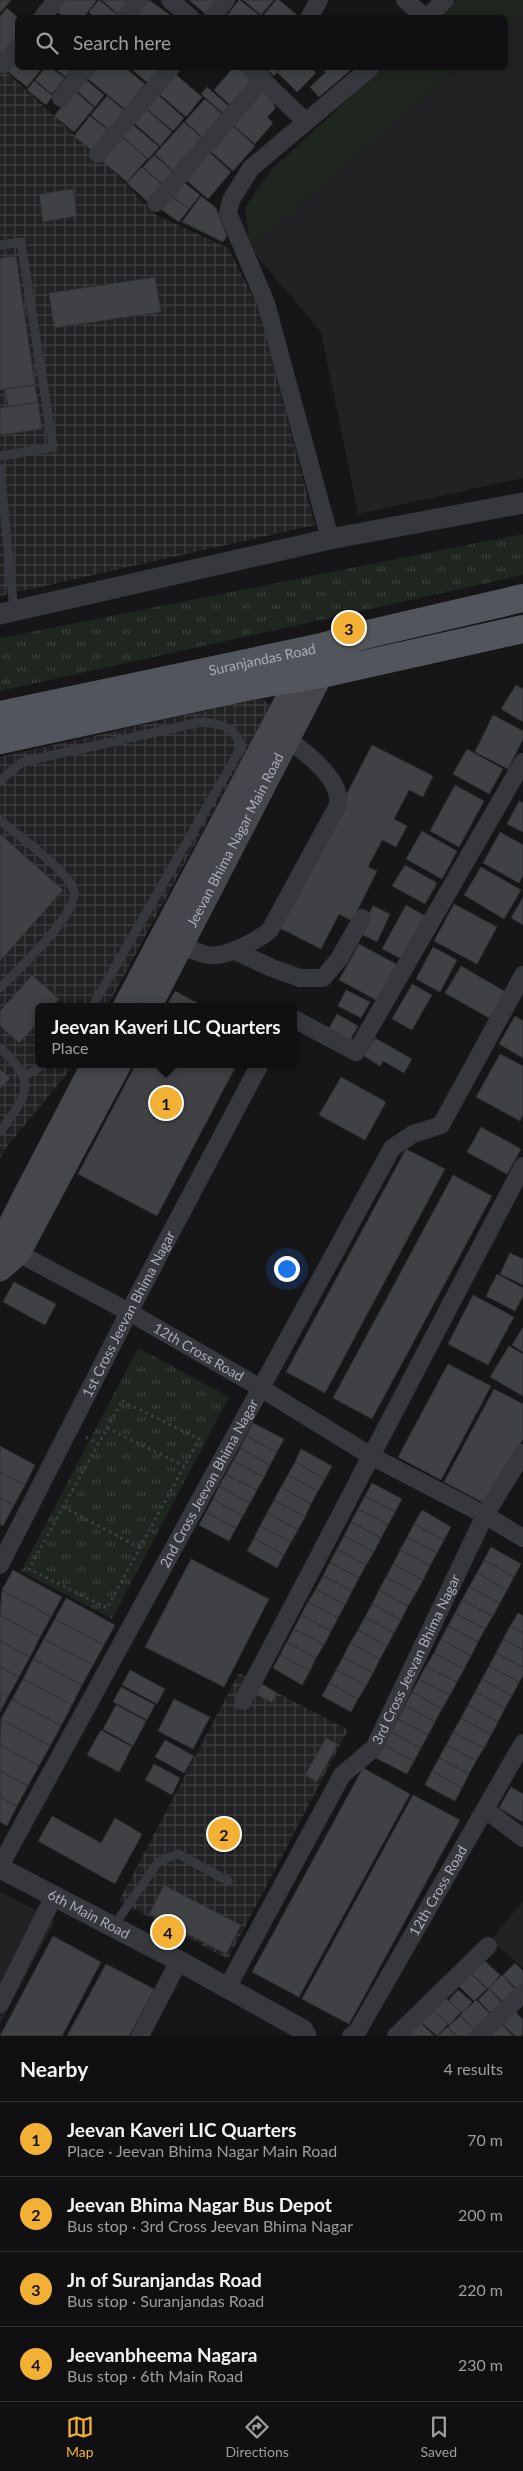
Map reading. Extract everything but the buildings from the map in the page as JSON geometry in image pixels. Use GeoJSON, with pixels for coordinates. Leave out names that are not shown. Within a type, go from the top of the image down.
{"type":"FeatureCollection","features":[{"type":"Feature","properties":{"kind":"main road","name":"Suranjandas Road"},"geometry":{"type":"LineString","coordinates":[[0,740],[167,703],[311,662],[364,635],[523,598]]}},
{"type":"Feature","properties":{"kind":"main road","name":"Suranjandas Road"},"geometry":{"type":"LineString","coordinates":[[0,715],[523,628]]}},
{"type":"Feature","properties":{"kind":"main road","name":"Jeevan Bhima Nagar Main Road"},"geometry":{"type":"LineString","coordinates":[[151,1003],[287,740],[311,662]]}},
{"type":"Feature","properties":{"kind":"main road","name":"Jeevan Bhima Nagar Main Road"},"geometry":{"type":"LineString","coordinates":[[126,1003],[311,662]]}},
{"type":"Feature","properties":{"kind":"main road"},"geometry":{"type":"LineString","coordinates":[[5,1253],[92,1068]]}},
{"type":"Feature","properties":{"kind":"main road"},"geometry":{"type":"LineString","coordinates":[[5,1253],[118,1068]]}},
{"type":"Feature","properties":{"kind":"street"},"geometry":{"type":"LineString","coordinates":[[44,15],[56,0]]}},
{"type":"Feature","properties":{"kind":"street"},"geometry":{"type":"LineString","coordinates":[[128,15],[140,0]]}},
{"type":"Feature","properties":{"kind":"street"},"geometry":{"type":"LineString","coordinates":[[170,0],[188,15]]}},
{"type":"Feature","properties":{"kind":"street"},"geometry":{"type":"LineString","coordinates":[[214,15],[226,0]]}},
{"type":"Feature","properties":{"kind":"street"},"geometry":{"type":"LineString","coordinates":[[311,15],[319,0]]}},
{"type":"Feature","properties":{"kind":"street"},"geometry":{"type":"LineString","coordinates":[[405,0],[422,15]]}},
{"type":"Feature","properties":{"kind":"street"},"geometry":{"type":"LineString","coordinates":[[429,15],[444,0]]}},
{"type":"Feature","properties":{"kind":"street"},"geometry":{"type":"LineString","coordinates":[[4,64],[15,51]]}},
{"type":"Feature","properties":{"kind":"street"},"geometry":{"type":"LineString","coordinates":[[61,98],[84,70]]}},
{"type":"Feature","properties":{"kind":"street"},"geometry":{"type":"LineString","coordinates":[[98,154],[168,70]]}},
{"type":"Feature","properties":{"kind":"street"},"geometry":{"type":"LineString","coordinates":[[330,539],[266,302],[228,213],[231,200],[251,168],[366,70]]}},
{"type":"Feature","properties":{"kind":"street"},"geometry":{"type":"LineString","coordinates":[[156,203],[256,73],[305,122]]}},
{"type":"Feature","properties":{"kind":"street"},"geometry":{"type":"LineString","coordinates":[[7,612],[330,539],[523,503]]}},
{"type":"Feature","properties":{"kind":"street"},"geometry":{"type":"LineString","coordinates":[[181,946],[210,955],[235,950],[264,936],[270,930],[338,804],[336,787],[309,753],[287,740]]}},
{"type":"Feature","properties":{"kind":"street"},"geometry":{"type":"LineString","coordinates":[[297,1021],[356,1052],[523,762]]}},
{"type":"Feature","properties":{"kind":"street"},"geometry":{"type":"LineString","coordinates":[[235,950],[272,968],[300,978],[323,978],[339,959],[362,918]]}},
{"type":"Feature","properties":{"kind":"street","name":"2nd Cross Jeevan Bhima Nagar"},"geometry":{"type":"LineString","coordinates":[[0,1867],[392,1148],[413,1134],[440,1125],[523,975]]}},
{"type":"Feature","properties":{"kind":"street","name":"1st Cross Jeevan Bhima Nagar"},"geometry":{"type":"LineString","coordinates":[[0,1565],[129,1312],[258,1068]]}},
{"type":"Feature","properties":{"kind":"street"},"geometry":{"type":"LineString","coordinates":[[243,1701],[523,1166]]}},
{"type":"Feature","properties":{"kind":"street","name":"12th Cross Road"},"geometry":{"type":"LineString","coordinates":[[5,1253],[129,1312],[260,1387],[371,1456],[485,1515],[523,1538]]}},
{"type":"Feature","properties":{"kind":"street","name":"3rd Cross Jeevan Bhima Nagar"},"geometry":{"type":"LineString","coordinates":[[228,1988],[342,1775],[374,1748],[485,1515],[523,1452]]}},
{"type":"Feature","properties":{"kind":"street","name":"12th Cross Road"},"geometry":{"type":"LineString","coordinates":[[351,2036],[357,2032],[486,1810],[523,1742]]}},
{"type":"Feature","properties":{"kind":"street"},"geometry":{"type":"LineString","coordinates":[[486,1810],[523,1838]]}},
{"type":"Feature","properties":{"kind":"street","name":"6th Main Road"},"geometry":{"type":"LineString","coordinates":[[0,1867],[228,1988],[303,2034]]}},
{"type":"Feature","properties":{"kind":"street"},"geometry":{"type":"LineString","coordinates":[[0,2004],[54,1896]]}},
{"type":"Feature","properties":{"kind":"street"},"geometry":{"type":"LineString","coordinates":[[396,2036],[488,1946]]}},
{"type":"Feature","properties":{"kind":"street"},"geometry":{"type":"LineString","coordinates":[[140,2036],[179,1961]]}},
{"type":"Feature","properties":{"kind":"street"},"geometry":{"type":"LineString","coordinates":[[479,2036],[523,1993]]}},
{"type":"Feature","properties":{"kind":"lane"},"geometry":{"type":"LineString","coordinates":[[0,245],[21,242],[53,447],[0,456]]}},
{"type":"Feature","properties":{"kind":"lane"},"geometry":{"type":"LineString","coordinates":[[0,468],[7,612]]}},
{"type":"Feature","properties":{"kind":"lane"},"geometry":{"type":"LineString","coordinates":[[0,781],[22,762],[201,722],[227,727],[239,738],[241,748],[94,1003]]}},
{"type":"Feature","properties":{"kind":"lane"},"geometry":{"type":"LineString","coordinates":[[0,820],[66,878],[74,890],[72,904],[64,919],[0,988]]}},
{"type":"Feature","properties":{"kind":"lane"},"geometry":{"type":"LineString","coordinates":[[0,1048],[17,1063],[25,1076],[26,1089],[0,1132]]}},
{"type":"Feature","properties":{"kind":"lane"},"geometry":{"type":"LineString","coordinates":[[25,1076],[38,1068]]}},
{"type":"Feature","properties":{"kind":"lane"},"geometry":{"type":"LineString","coordinates":[[113,1927],[158,1862],[178,1854],[228,1881]]}},
{"type":"Feature","properties":{"kind":"path"},"geometry":{"type":"LineString","coordinates":[[122,1401],[199,1439],[184,1466],[107,1608],[29,1569],[122,1401]]}},
{"type":"Feature","properties":{"kind":"path"},"geometry":{"type":"LineString","coordinates":[[107,1428],[184,1466]]}},
{"type":"Feature","properties":{"kind":"path"},"geometry":{"type":"LineString","coordinates":[[63,1507],[140,1548]]}},
{"type":"Feature","properties":{"kind":"shaded area"},"geometry":{"type":"Polygon","coordinates":[[[523,11],[523,478],[358,514],[321,332],[250,248],[456,70],[508,70],[508,25],[523,11]]]}},
{"type":"Feature","properties":{"kind":"shaded area"},"geometry":{"type":"Polygon","coordinates":[[[0,66],[112,170],[156,215],[228,248],[258,307],[315,525],[0,596],[0,66]]]}},
{"type":"Feature","properties":{"kind":"shaded area"},"geometry":{"type":"Polygon","coordinates":[[[262,698],[270,706],[109,1003],[35,1003],[35,1068],[72,1068],[5,1149],[0,1159],[0,757],[262,698]]]}},
{"type":"Feature","properties":{"kind":"shaded area"},"geometry":{"type":"Polygon","coordinates":[[[239,1673],[348,1730],[228,1959],[119,1901],[239,1673]]]}},
{"type":"Feature","properties":{"kind":"shaded area"},"geometry":{"type":"Polygon","coordinates":[[[0,1891],[55,1921],[0,2024],[0,1891]]]}},
{"type":"Feature","properties":{"kind":"shaded area"},"geometry":{"type":"Polygon","coordinates":[[[523,1901],[523,1968],[491,1940],[523,1901]]]}},
{"type":"Feature","properties":{"kind":"green space"},"geometry":{"type":"Polygon","coordinates":[[[456,0],[523,0],[523,11],[508,25],[508,15],[440,15],[456,0]]]}},
{"type":"Feature","properties":{"kind":"green space"},"geometry":{"type":"Polygon","coordinates":[[[380,70],[456,70],[250,248],[245,207],[272,169],[380,70]]]}},
{"type":"Feature","properties":{"kind":"green space"},"geometry":{"type":"Polygon","coordinates":[[[523,534],[523,575],[0,691],[0,638],[523,534]]]}},
{"type":"Feature","properties":{"kind":"green space"},"geometry":{"type":"Polygon","coordinates":[[[138,1348],[229,1397],[112,1619],[21,1571],[138,1348]]]}},
{"type":"Feature","properties":{"kind":"place","name":"Jn of Suranjandas Road"},"geometry":{"type":"Point","coordinates":[349,628]}},
{"type":"Feature","properties":{"kind":"place","name":"Jeevan Kaveri LIC Quarters"},"geometry":{"type":"Point","coordinates":[166,1103]}},
{"type":"Feature","properties":{"kind":"place","name":"Jeevan Bhima Nagar Bus Depot"},"geometry":{"type":"Point","coordinates":[224,1834]}},
{"type":"Feature","properties":{"kind":"place","name":"Jeevanbheema Nagara"},"geometry":{"type":"Point","coordinates":[168,1932]}}]}
